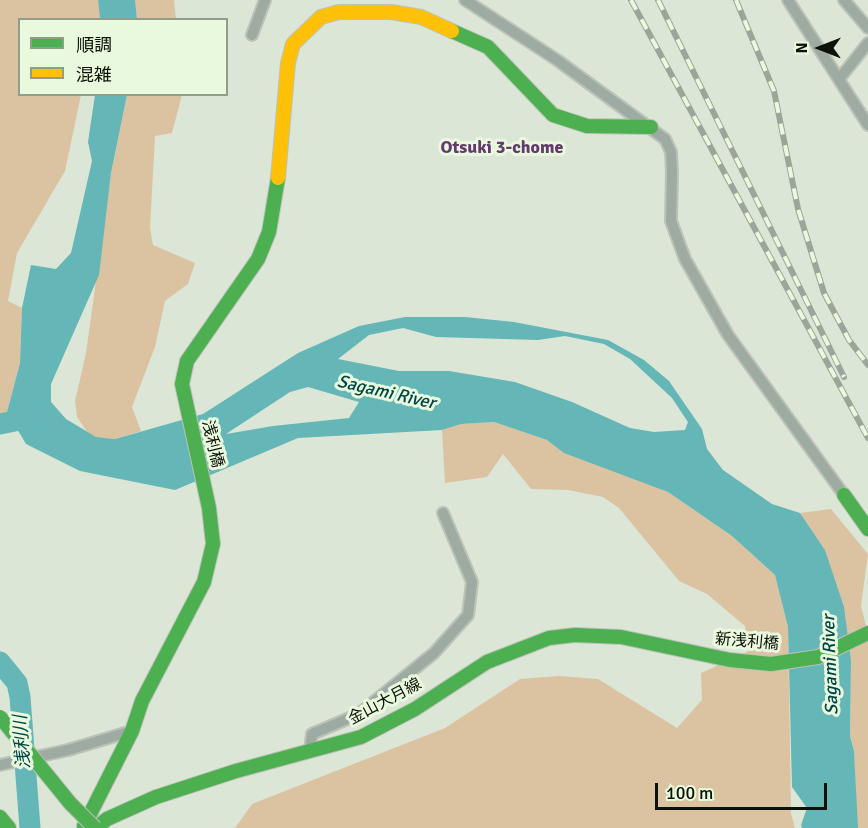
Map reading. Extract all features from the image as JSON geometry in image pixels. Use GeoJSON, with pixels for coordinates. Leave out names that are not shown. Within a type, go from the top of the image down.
{"type":"FeatureCollection","features":[{"type":"Feature","properties":{"kind":"main road","name":"浅利橋"},"geometry":{"type":"LineString","coordinates":[[83,828],[132,731],[142,701],[204,582],[213,544],[208,503],[182,384],[187,361],[258,259],[269,232],[278,191],[288,63],[293,44],[321,17],[339,12],[391,12],[421,17],[488,47],[554,115],[587,126],[651,127]]}},
{"type":"Feature","properties":{"kind":"main road"},"geometry":{"type":"LineString","coordinates":[[844,495],[868,529]]}},
{"type":"Feature","properties":{"kind":"main road","name":"新浅利橋"},"geometry":{"type":"LineString","coordinates":[[690,653],[771,664],[818,657],[868,633]]}},
{"type":"Feature","properties":{"kind":"main road","name":"金山大月線"},"geometry":{"type":"LineString","coordinates":[[96,828],[107,819],[156,797],[361,736],[415,709],[456,680],[487,662],[549,638],[575,635],[621,637],[690,653]]}},
{"type":"Feature","properties":{"kind":"main road"},"geometry":{"type":"LineString","coordinates":[[0,717],[70,803],[96,828]]}},
{"type":"Feature","properties":{"kind":"main road"},"geometry":{"type":"LineString","coordinates":[[0,817],[9,828]]}},
{"type":"Feature","properties":{"kind":"street"},"geometry":{"type":"LineString","coordinates":[[252,35],[265,0]]}},
{"type":"Feature","properties":{"kind":"street"},"geometry":{"type":"LineString","coordinates":[[465,0],[557,60],[665,139],[671,152],[671,221],[685,259],[728,335],[844,495]]}},
{"type":"Feature","properties":{"kind":"street"},"geometry":{"type":"LineString","coordinates":[[789,0],[868,125]]}},
{"type":"Feature","properties":{"kind":"street"},"geometry":{"type":"LineString","coordinates":[[844,0],[868,28]]}},
{"type":"Feature","properties":{"kind":"street"},"geometry":{"type":"LineString","coordinates":[[840,78],[868,43]]}},
{"type":"Feature","properties":{"kind":"street"},"geometry":{"type":"LineString","coordinates":[[310,750],[312,734],[359,714],[434,653],[468,615],[472,582],[443,513]]}},
{"type":"Feature","properties":{"kind":"street"},"geometry":{"type":"LineString","coordinates":[[0,765],[68,750],[132,731]]}},
{"type":"Feature","properties":{"kind":"shaded area"},"geometry":{"type":"Polygon","coordinates":[[[0,0],[98,0],[100,18],[18,18],[18,96],[81,96],[65,171],[17,253],[8,301],[22,308],[20,363],[7,412],[0,414],[0,0]]]}},
{"type":"Feature","properties":{"kind":"shaded area"},"geometry":{"type":"Polygon","coordinates":[[[135,0],[174,0],[176,18],[137,18],[135,0]]]}},
{"type":"Feature","properties":{"kind":"shaded area"},"geometry":{"type":"Polygon","coordinates":[[[127,96],[182,96],[172,133],[155,136],[150,228],[153,245],[195,263],[188,284],[165,301],[155,347],[132,407],[141,431],[115,439],[96,437],[88,433],[77,417],[75,401],[86,353],[111,173],[127,96]]]}},
{"type":"Feature","properties":{"kind":"shaded area"},"geometry":{"type":"Polygon","coordinates":[[[494,422],[547,440],[668,492],[732,536],[775,575],[788,627],[791,814],[795,828],[235,828],[252,804],[445,728],[520,679],[559,676],[598,679],[677,728],[702,700],[701,673],[749,651],[745,626],[707,594],[679,581],[619,508],[603,497],[568,490],[531,489],[503,454],[487,477],[445,483],[442,430],[461,424],[494,422]]]}},
{"type":"Feature","properties":{"kind":"shaded area"},"geometry":{"type":"Polygon","coordinates":[[[831,509],[868,554],[861,606],[868,633],[868,828],[858,828],[857,825],[854,751],[850,736],[851,661],[825,550],[800,513],[831,509]]]}},
{"type":"Feature","properties":{"kind":"water"},"geometry":{"type":"Polygon","coordinates":[[[98,0],[135,0],[137,18],[100,18],[98,0]]]}},
{"type":"Feature","properties":{"kind":"water","name":"Sagami River"},"geometry":{"type":"Polygon","coordinates":[[[95,96],[127,96],[111,173],[99,275],[51,384],[51,402],[66,419],[96,437],[115,439],[203,414],[298,353],[359,326],[405,317],[465,317],[514,322],[608,340],[644,360],[669,381],[702,429],[707,449],[723,470],[772,504],[800,513],[825,550],[844,607],[851,661],[850,736],[854,751],[858,828],[802,828],[801,825],[807,808],[792,787],[788,627],[775,575],[732,536],[668,492],[564,453],[547,440],[494,422],[461,424],[442,430],[298,438],[175,490],[80,471],[26,444],[7,412],[20,363],[22,308],[31,265],[56,269],[71,253],[92,161],[88,142],[95,96]],[[403,328],[369,335],[338,359],[399,371],[449,371],[515,382],[572,402],[630,428],[654,432],[685,430],[688,422],[672,398],[630,359],[604,344],[565,336],[538,340],[436,337],[403,328]],[[308,387],[290,392],[226,434],[273,426],[349,418],[359,402],[308,387]]]}},
{"type":"Feature","properties":{"kind":"waterway","name":"浅利川"},"geometry":{"type":"LineString","coordinates":[[0,424],[39,416]]}},
{"type":"Feature","properties":{"kind":"waterway","name":"浅利川"},"geometry":{"type":"LineString","coordinates":[[0,662],[17,683],[20,697],[30,828]]}},
{"type":"Feature","properties":{"kind":"railway"},"geometry":{"type":"LineString","coordinates":[[631,0],[868,438]]}},
{"type":"Feature","properties":{"kind":"railway"},"geometry":{"type":"LineString","coordinates":[[658,0],[844,377]]}},
{"type":"Feature","properties":{"kind":"railway"},"geometry":{"type":"LineString","coordinates":[[736,0],[774,91],[798,209],[824,293],[849,340],[868,365]]}},
{"type":"Feature","properties":{"kind":"traffic: fast"},"geometry":{"type":"LineString","coordinates":[[452,31],[488,47],[553,115],[587,126],[651,127]]}},
{"type":"Feature","properties":{"kind":"traffic: fast"},"geometry":{"type":"LineString","coordinates":[[84,826],[132,731],[142,701],[204,582],[213,544],[209,508],[182,384],[187,361],[258,259],[269,232],[278,178]]}},
{"type":"Feature","properties":{"kind":"traffic: fast"},"geometry":{"type":"LineString","coordinates":[[844,495],[868,529]]}},
{"type":"Feature","properties":{"kind":"traffic: fast"},"geometry":{"type":"LineString","coordinates":[[96,828],[107,819],[156,797],[236,771],[361,737],[415,709],[487,662],[549,638],[575,635],[621,637],[730,660],[771,664],[818,657],[868,633]]}},
{"type":"Feature","properties":{"kind":"traffic: fast"},"geometry":{"type":"LineString","coordinates":[[0,717],[70,803],[95,828]]}},
{"type":"Feature","properties":{"kind":"traffic: fast"},"geometry":{"type":"LineString","coordinates":[[0,817],[9,828]]}},
{"type":"Feature","properties":{"kind":"traffic: slow"},"geometry":{"type":"LineString","coordinates":[[278,178],[288,63],[293,44],[321,17],[339,12],[391,12],[421,17],[452,31]]}},
{"type":"Feature","properties":{"kind":"district","name":"Otsuki 3-chome"},"geometry":{"type":"Point","coordinates":[502,148]}}]}
